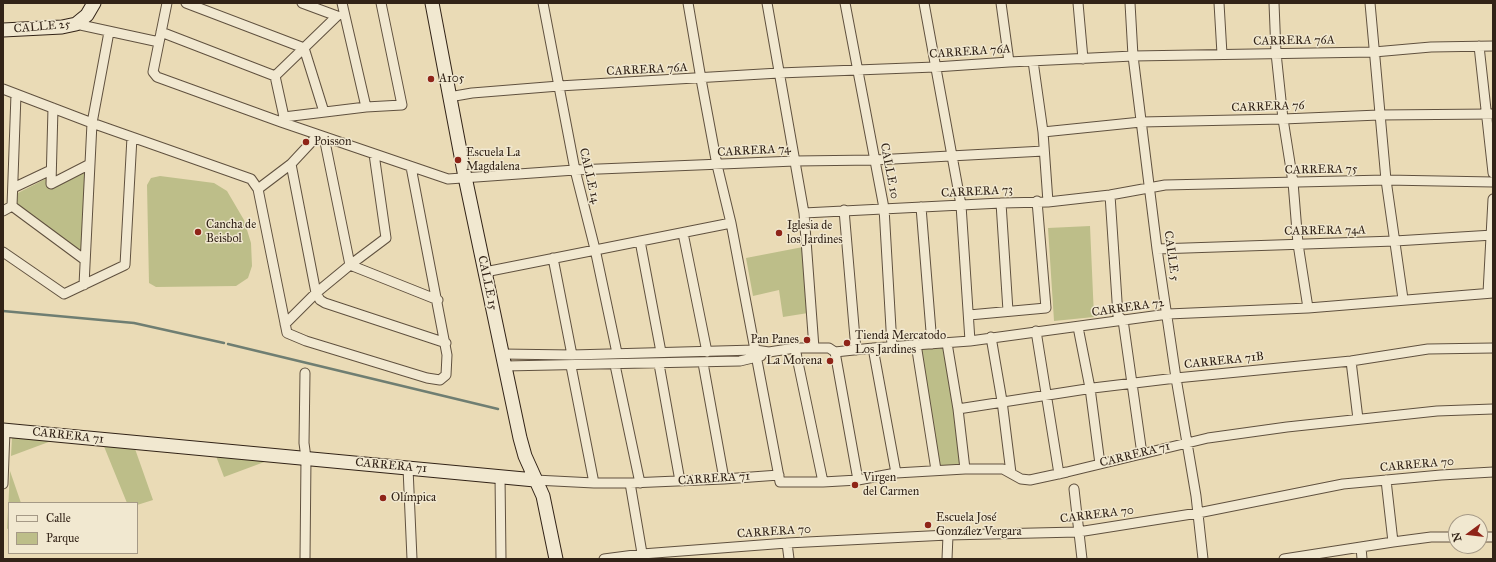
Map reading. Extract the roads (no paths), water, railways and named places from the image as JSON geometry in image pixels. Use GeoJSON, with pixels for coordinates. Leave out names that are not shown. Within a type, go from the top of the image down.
{"type":"FeatureCollection","features":[{"type":"Feature","properties":{"kind":"street","name":"CALLE 25"},"geometry":{"type":"LineString","coordinates":[[3,30],[62,27],[76,24],[87,15],[94,3]]}},
{"type":"Feature","properties":{"kind":"street","name":"CARRERA 74"},"geometry":{"type":"LineString","coordinates":[[168,3],[153,72],[157,77],[282,119],[321,136],[448,179],[575,170],[795,161],[952,157],[1044,151]]}},
{"type":"Feature","properties":{"kind":"street"},"geometry":{"type":"LineString","coordinates":[[186,3],[304,48]]}},
{"type":"Feature","properties":{"kind":"street"},"geometry":{"type":"LineString","coordinates":[[275,76],[337,16],[302,3]]}},
{"type":"Feature","properties":{"kind":"street"},"geometry":{"type":"LineString","coordinates":[[342,3],[366,107]]}},
{"type":"Feature","properties":{"kind":"street"},"geometry":{"type":"LineString","coordinates":[[275,76],[282,119],[366,107],[402,105],[381,3]]}},
{"type":"Feature","properties":{"kind":"street","name":"CALLE 15"},"geometry":{"type":"LineString","coordinates":[[434,3],[464,178],[521,442],[535,480],[543,496],[556,559]]}},
{"type":"Feature","properties":{"kind":"street","name":"CALLE 14"},"geometry":{"type":"LineString","coordinates":[[543,3],[575,170],[595,249],[617,354]]}},
{"type":"Feature","properties":{"kind":"street"},"geometry":{"type":"LineString","coordinates":[[688,3],[717,165],[731,223],[779,478]]}},
{"type":"Feature","properties":{"kind":"street"},"geometry":{"type":"LineString","coordinates":[[767,3],[804,213],[814,348]]}},
{"type":"Feature","properties":{"kind":"street","name":"CALLE 10"},"geometry":{"type":"LineString","coordinates":[[845,3],[884,208],[892,346]]}},
{"type":"Feature","properties":{"kind":"street"},"geometry":{"type":"LineString","coordinates":[[924,3],[961,205],[970,341]]}},
{"type":"Feature","properties":{"kind":"street"},"geometry":{"type":"LineString","coordinates":[[1001,3],[1009,62]]}},
{"type":"Feature","properties":{"kind":"street"},"geometry":{"type":"LineString","coordinates":[[1078,3],[1083,58]]}},
{"type":"Feature","properties":{"kind":"street","name":"CALLE 5"},"geometry":{"type":"LineString","coordinates":[[1130,3],[1133,56],[1157,249],[1198,513],[1203,559]]}},
{"type":"Feature","properties":{"kind":"street"},"geometry":{"type":"LineString","coordinates":[[1219,3],[1222,54]]}},
{"type":"Feature","properties":{"kind":"street"},"geometry":{"type":"LineString","coordinates":[[1274,3],[1276,53],[1283,119],[1293,182],[1298,244],[1308,308]]}},
{"type":"Feature","properties":{"kind":"street"},"geometry":{"type":"LineString","coordinates":[[1370,3],[1386,180],[1403,299]]}},
{"type":"Feature","properties":{"kind":"street"},"geometry":{"type":"LineString","coordinates":[[76,24],[159,42]]}},
{"type":"Feature","properties":{"kind":"street"},"geometry":{"type":"LineString","coordinates":[[84,285],[92,123],[109,32]]}},
{"type":"Feature","properties":{"kind":"street"},"geometry":{"type":"LineString","coordinates":[[161,32],[275,76]]}},
{"type":"Feature","properties":{"kind":"street"},"geometry":{"type":"LineString","coordinates":[[1479,46],[1489,114],[1493,174]]}},
{"type":"Feature","properties":{"kind":"street","name":"CARRERA 76A"},"geometry":{"type":"LineString","coordinates":[[449,96],[558,86],[701,79],[779,73],[935,67],[1083,58],[1374,52],[1493,46]]}},
{"type":"Feature","properties":{"kind":"street"},"geometry":{"type":"LineString","coordinates":[[304,48],[324,112]]}},
{"type":"Feature","properties":{"kind":"street"},"geometry":{"type":"LineString","coordinates":[[1033,61],[1043,132],[1048,202]]}},
{"type":"Feature","properties":{"kind":"street"},"geometry":{"type":"LineString","coordinates":[[3,89],[92,123],[251,179],[258,189],[287,333],[306,341],[427,378],[440,380],[446,375],[448,355],[412,167]]}},
{"type":"Feature","properties":{"kind":"street"},"geometry":{"type":"LineString","coordinates":[[12,206],[16,94]]}},
{"type":"Feature","properties":{"kind":"street"},"geometry":{"type":"LineString","coordinates":[[53,108],[51,184],[90,164]]}},
{"type":"Feature","properties":{"kind":"street","name":"CARRERA 76"},"geometry":{"type":"LineString","coordinates":[[1043,132],[1141,122],[1379,115],[1489,114]]}},
{"type":"Feature","properties":{"kind":"street"},"geometry":{"type":"LineString","coordinates":[[5,256],[64,294],[125,265],[132,136]]}},
{"type":"Feature","properties":{"kind":"street"},"geometry":{"type":"LineString","coordinates":[[258,189],[291,164],[321,136]]}},
{"type":"Feature","properties":{"kind":"street"},"geometry":{"type":"LineString","coordinates":[[321,136],[350,264]]}},
{"type":"Feature","properties":{"kind":"street"},"geometry":{"type":"LineString","coordinates":[[285,324],[316,293],[350,264],[386,238],[374,154]]}},
{"type":"Feature","properties":{"kind":"street"},"geometry":{"type":"LineString","coordinates":[[291,164],[316,293],[320,300],[325,303],[446,343]]}},
{"type":"Feature","properties":{"kind":"street"},"geometry":{"type":"LineString","coordinates":[[13,188],[51,170]]}},
{"type":"Feature","properties":{"kind":"street","name":"CARRERA 75"},"geometry":{"type":"LineString","coordinates":[[1150,187],[1165,185],[1386,180],[1493,182]]}},
{"type":"Feature","properties":{"kind":"street","name":"CARRERA 73"},"geometry":{"type":"LineString","coordinates":[[804,213],[1001,202],[1048,202],[1110,195],[1150,187]]}},
{"type":"Feature","properties":{"kind":"street"},"geometry":{"type":"LineString","coordinates":[[1110,195],[1118,316],[1124,320],[1142,454]]}},
{"type":"Feature","properties":{"kind":"street"},"geometry":{"type":"LineString","coordinates":[[1490,293],[1493,199]]}},
{"type":"Feature","properties":{"kind":"street"},"geometry":{"type":"LineString","coordinates":[[969,314],[1046,308],[1037,201]]}},
{"type":"Feature","properties":{"kind":"street"},"geometry":{"type":"LineString","coordinates":[[1001,202],[1008,311]]}},
{"type":"Feature","properties":{"kind":"street"},"geometry":{"type":"LineString","coordinates":[[12,206],[85,260]]}},
{"type":"Feature","properties":{"kind":"street"},"geometry":{"type":"LineString","coordinates":[[3,210],[12,206]]}},
{"type":"Feature","properties":{"kind":"street"},"geometry":{"type":"LineString","coordinates":[[921,207],[932,344]]}},
{"type":"Feature","properties":{"kind":"street"},"geometry":{"type":"LineString","coordinates":[[844,210],[856,350]]}},
{"type":"Feature","properties":{"kind":"street"},"geometry":{"type":"LineString","coordinates":[[484,272],[731,223]]}},
{"type":"Feature","properties":{"kind":"street"},"geometry":{"type":"LineString","coordinates":[[683,233],[707,352]]}},
{"type":"Feature","properties":{"kind":"street","name":"CARRERA 74A"},"geometry":{"type":"LineString","coordinates":[[1157,249],[1395,241],[1492,235]]}},
{"type":"Feature","properties":{"kind":"street"},"geometry":{"type":"LineString","coordinates":[[640,241],[661,352]]}},
{"type":"Feature","properties":{"kind":"street"},"geometry":{"type":"LineString","coordinates":[[553,258],[572,355]]}},
{"type":"Feature","properties":{"kind":"street"},"geometry":{"type":"LineString","coordinates":[[350,264],[438,300]]}},
{"type":"Feature","properties":{"kind":"street","name":"CARRERA 72"},"geometry":{"type":"LineString","coordinates":[[504,360],[572,355],[661,352],[756,354],[795,348],[829,348],[835,352],[916,344],[970,341],[1168,314],[1308,308],[1490,293]]}},
{"type":"Feature","properties":{"kind":"street"},"geometry":{"type":"LineString","coordinates":[[1078,326],[1090,388],[1100,464]]}},
{"type":"Feature","properties":{"kind":"street"},"geometry":{"type":"LineString","coordinates":[[1036,331],[1059,474]]}},
{"type":"Feature","properties":{"kind":"street"},"geometry":{"type":"LineString","coordinates":[[991,337],[1012,473]]}},
{"type":"Feature","properties":{"kind":"street"},"geometry":{"type":"LineString","coordinates":[[948,343],[965,469]]}},
{"type":"Feature","properties":{"kind":"street"},"geometry":{"type":"LineString","coordinates":[[916,344],[936,470]]}},
{"type":"Feature","properties":{"kind":"street"},"geometry":{"type":"LineString","coordinates":[[795,348],[823,482]]}},
{"type":"Feature","properties":{"kind":"street"},"geometry":{"type":"LineString","coordinates":[[873,348],[896,473]]}},
{"type":"Feature","properties":{"kind":"street","name":"CARRERA 71B"},"geometry":{"type":"LineString","coordinates":[[958,409],[1090,388],[1176,378],[1351,360],[1428,350],[1493,348]]}},
{"type":"Feature","properties":{"kind":"street"},"geometry":{"type":"LineString","coordinates":[[835,352],[858,480]]}},
{"type":"Feature","properties":{"kind":"street","name":"CARRERA 72"},"geometry":{"type":"LineString","coordinates":[[504,360],[571,366],[704,363],[740,361],[756,354]]}},
{"type":"Feature","properties":{"kind":"street"},"geometry":{"type":"LineString","coordinates":[[1351,360],[1358,419]]}},
{"type":"Feature","properties":{"kind":"street"},"geometry":{"type":"LineString","coordinates":[[704,363],[724,479]]}},
{"type":"Feature","properties":{"kind":"street"},"geometry":{"type":"LineString","coordinates":[[659,364],[680,481]]}},
{"type":"Feature","properties":{"kind":"street"},"geometry":{"type":"LineString","coordinates":[[615,365],[635,483],[642,556]]}},
{"type":"Feature","properties":{"kind":"street"},"geometry":{"type":"LineString","coordinates":[[571,366],[594,483]]}},
{"type":"Feature","properties":{"kind":"street"},"geometry":{"type":"LineString","coordinates":[[304,559],[306,458],[304,443],[305,373]]}},
{"type":"Feature","properties":{"kind":"street","name":"CARRERA 71"},"geometry":{"type":"LineString","coordinates":[[4,430],[535,480],[594,483],[779,478],[823,482],[858,480],[896,473],[965,469],[1003,469],[1021,479],[1030,480],[1142,454],[1186,442],[1250,432],[1358,419],[1453,410],[1493,409]]}},
{"type":"Feature","properties":{"kind":"street"},"geometry":{"type":"LineString","coordinates":[[3,484],[4,430]]}},
{"type":"Feature","properties":{"kind":"street"},"geometry":{"type":"LineString","coordinates":[[408,468],[412,559]]}},
{"type":"Feature","properties":{"kind":"street","name":"CARRERA 70"},"geometry":{"type":"LineString","coordinates":[[604,559],[787,543],[948,535],[1078,532],[1198,513],[1343,484],[1493,472]]}},
{"type":"Feature","properties":{"kind":"street"},"geometry":{"type":"LineString","coordinates":[[500,476],[501,559]]}},
{"type":"Feature","properties":{"kind":"street"},"geometry":{"type":"LineString","coordinates":[[1386,480],[1392,542]]}},
{"type":"Feature","properties":{"kind":"street"},"geometry":{"type":"LineString","coordinates":[[1074,489],[1082,559]]}},
{"type":"Feature","properties":{"kind":"street"},"geometry":{"type":"LineString","coordinates":[[947,559],[948,535]]}},
{"type":"Feature","properties":{"kind":"street"},"geometry":{"type":"LineString","coordinates":[[1284,559],[1392,542],[1431,537],[1448,537]]}},
{"type":"Feature","properties":{"kind":"street"},"geometry":{"type":"LineString","coordinates":[[787,543],[789,559]]}},
{"type":"Feature","properties":{"kind":"street"},"geometry":{"type":"LineString","coordinates":[[1361,547],[1362,559]]}},
{"type":"Feature","properties":{"kind":"waterway"},"geometry":{"type":"LineString","coordinates":[[3,311],[134,323],[224,343]]}},
{"type":"Feature","properties":{"kind":"waterway"},"geometry":{"type":"LineString","coordinates":[[228,344],[498,409]]}},
{"type":"Feature","properties":{"kind":"place","name":"A105"},"geometry":{"type":"Point","coordinates":[431,79]}},
{"type":"Feature","properties":{"kind":"place","name":"Poisson"},"geometry":{"type":"Point","coordinates":[306,142]}},
{"type":"Feature","properties":{"kind":"place","name":"Escuela La Magdalena"},"geometry":{"type":"Point","coordinates":[458,160]}},
{"type":"Feature","properties":{"kind":"place","name":"Cancha de Beisbol"},"geometry":{"type":"Point","coordinates":[198,232]}},
{"type":"Feature","properties":{"kind":"place","name":"Iglesia de los Jardines"},"geometry":{"type":"Point","coordinates":[779,233]}},
{"type":"Feature","properties":{"kind":"place","name":"Pan Panes"},"geometry":{"type":"Point","coordinates":[807,340]}},
{"type":"Feature","properties":{"kind":"place","name":"Tienda Mercatodo Los Jardines"},"geometry":{"type":"Point","coordinates":[847,343]}},
{"type":"Feature","properties":{"kind":"place","name":"La Morena"},"geometry":{"type":"Point","coordinates":[830,361]}},
{"type":"Feature","properties":{"kind":"place","name":"Virgen del Carmen"},"geometry":{"type":"Point","coordinates":[855,485]}},
{"type":"Feature","properties":{"kind":"place","name":"Olímpica"},"geometry":{"type":"Point","coordinates":[383,498]}},
{"type":"Feature","properties":{"kind":"place","name":"Escuela José González Vergara"},"geometry":{"type":"Point","coordinates":[928,525]}}]}
